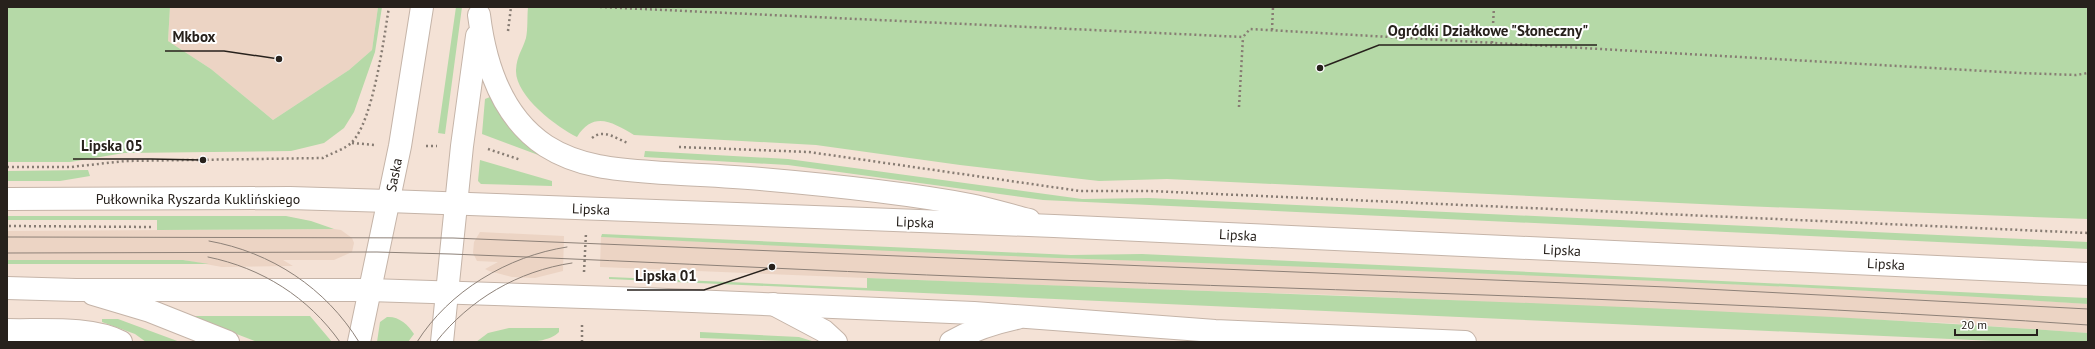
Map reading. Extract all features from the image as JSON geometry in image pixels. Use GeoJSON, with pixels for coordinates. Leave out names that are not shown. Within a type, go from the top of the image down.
{"type":"FeatureCollection","features":[{"type":"Feature","properties":{"kind":"main road","name":"Saska"},"geometry":{"type":"LineString","coordinates":[[360,342],[369,290],[405,115],[422,7]]}},
{"type":"Feature","properties":{"kind":"main road"},"geometry":{"type":"LineString","coordinates":[[442,342],[456,204],[480,11]]}},
{"type":"Feature","properties":{"kind":"main road"},"geometry":{"type":"LineString","coordinates":[[480,11],[489,65],[501,94],[510,109],[527,129],[544,145],[576,160],[617,170],[760,179],[873,191],[970,205],[1054,226]]}},
{"type":"Feature","properties":{"kind":"main road","name":"Pułkownika Ryszarda Kuklińskiego"},"geometry":{"type":"LineString","coordinates":[[7,199],[290,198],[388,201]]}},
{"type":"Feature","properties":{"kind":"main road","name":"Lipska"},"geometry":{"type":"LineString","coordinates":[[388,201],[1054,226],[2088,274]]}},
{"type":"Feature","properties":{"kind":"main road"},"geometry":{"type":"LineString","coordinates":[[7,288],[76,290],[369,290],[773,304],[966,312],[1215,331],[1465,342]]}},
{"type":"Feature","properties":{"kind":"main road"},"geometry":{"type":"LineString","coordinates":[[76,290],[115,299],[150,311],[228,342]]}},
{"type":"Feature","properties":{"kind":"main road"},"geometry":{"type":"LineString","coordinates":[[773,304],[824,332],[836,342]]}},
{"type":"Feature","properties":{"kind":"main road"},"geometry":{"type":"LineString","coordinates":[[951,342],[991,324],[1022,317]]}},
{"type":"Feature","properties":{"kind":"main road"},"geometry":{"type":"LineString","coordinates":[[7,330],[86,333],[105,336],[121,342]]}},
{"type":"Feature","properties":{"kind":"path"},"geometry":{"type":"LineString","coordinates":[[7,167],[71,167],[125,161],[322,158],[352,143],[360,132],[372,97],[382,52],[389,7]]}},
{"type":"Feature","properties":{"kind":"path"},"geometry":{"type":"LineString","coordinates":[[508,36],[511,7]]}},
{"type":"Feature","properties":{"kind":"path"},"geometry":{"type":"LineString","coordinates":[[600,7],[1243,38]]}},
{"type":"Feature","properties":{"kind":"path"},"geometry":{"type":"LineString","coordinates":[[1272,30],[1273,7]]}},
{"type":"Feature","properties":{"kind":"path"},"geometry":{"type":"LineString","coordinates":[[1492,43],[1494,7]]}},
{"type":"Feature","properties":{"kind":"path"},"geometry":{"type":"LineString","coordinates":[[1239,107],[1243,38],[1250,29],[2020,73],[2076,75],[2088,73]]}},
{"type":"Feature","properties":{"kind":"path"},"geometry":{"type":"LineString","coordinates":[[591,141],[598,134],[605,133],[634,145]]}},
{"type":"Feature","properties":{"kind":"path"},"geometry":{"type":"LineString","coordinates":[[352,143],[361,145]]}},
{"type":"Feature","properties":{"kind":"path"},"geometry":{"type":"LineString","coordinates":[[672,146],[809,152],[1054,188],[1099,192],[1158,191],[2088,233]]}},
{"type":"Feature","properties":{"kind":"path"},"geometry":{"type":"LineString","coordinates":[[7,226],[153,227]]}},
{"type":"Feature","properties":{"kind":"path"},"geometry":{"type":"LineString","coordinates":[[584,276],[586,230]]}},
{"type":"Feature","properties":{"kind":"path"},"geometry":{"type":"LineString","coordinates":[[582,325],[582,342]]}},
{"type":"Feature","properties":{"kind":"shaded area"},"geometry":{"type":"Polygon","coordinates":[[[170,7],[378,7],[372,50],[349,70],[273,120],[211,69],[168,41],[170,7]]]}},
{"type":"Feature","properties":{"kind":"shaded area"},"geometry":{"type":"Polygon","coordinates":[[[341,230],[352,238],[354,243],[352,252],[334,260],[283,260],[293,266],[222,267],[183,260],[7,260],[7,231],[341,230]]]}},
{"type":"Feature","properties":{"kind":"shaded area"},"geometry":{"type":"Polygon","coordinates":[[[480,232],[564,236],[563,271],[535,278],[512,277],[489,271],[485,269],[498,262],[477,261],[473,253],[474,242],[480,232]]]}},
{"type":"Feature","properties":{"kind":"shaded area"},"geometry":{"type":"Polygon","coordinates":[[[601,237],[1085,259],[1336,266],[1948,294],[2088,304],[2088,333],[1948,323],[1335,295],[1086,287],[600,267],[601,237]]]}},
{"type":"Feature","properties":{"kind":"green space"},"geometry":{"type":"Polygon","coordinates":[[[7,7],[170,7],[168,41],[211,69],[273,120],[349,70],[372,50],[378,7],[382,7],[375,52],[354,112],[344,128],[324,143],[291,151],[124,153],[70,162],[7,162],[7,7]]]}},
{"type":"Feature","properties":{"kind":"green space"},"geometry":{"type":"Polygon","coordinates":[[[456,7],[462,7],[445,134],[438,133],[456,7]]]}},
{"type":"Feature","properties":{"kind":"green space"},"geometry":{"type":"Polygon","coordinates":[[[528,7],[2088,7],[2088,219],[1743,206],[1167,179],[1099,181],[960,165],[816,145],[634,135],[619,126],[604,121],[597,121],[590,124],[583,129],[577,137],[559,126],[539,110],[522,90],[518,80],[516,70],[526,38],[528,7]]]}},
{"type":"Feature","properties":{"kind":"green space"},"geometry":{"type":"Polygon","coordinates":[[[490,97],[541,153],[541,156],[482,134],[485,99],[490,97]]]}},
{"type":"Feature","properties":{"kind":"green space"},"geometry":{"type":"Polygon","coordinates":[[[645,151],[788,159],[1082,199],[1149,198],[2088,242],[2088,249],[1043,200],[788,165],[644,157],[645,151]]]}},
{"type":"Feature","properties":{"kind":"green space"},"geometry":{"type":"Polygon","coordinates":[[[480,160],[552,181],[552,186],[481,184],[478,181],[480,160]]]}},
{"type":"Feature","properties":{"kind":"green space"},"geometry":{"type":"Polygon","coordinates":[[[88,170],[90,176],[60,181],[7,181],[7,171],[88,170]]]}},
{"type":"Feature","properties":{"kind":"green space"},"geometry":{"type":"Polygon","coordinates":[[[7,216],[286,216],[311,221],[334,229],[157,230],[157,220],[7,220],[7,216]]]}},
{"type":"Feature","properties":{"kind":"green space"},"geometry":{"type":"Polygon","coordinates":[[[602,234],[1071,255],[1142,254],[2088,298],[2088,304],[1713,283],[1026,257],[783,246],[601,237],[602,234]]]}},
{"type":"Feature","properties":{"kind":"green space"},"geometry":{"type":"Polygon","coordinates":[[[7,260],[183,260],[209,264],[7,264],[7,260]]]}},
{"type":"Feature","properties":{"kind":"green space"},"geometry":{"type":"Polygon","coordinates":[[[609,277],[867,288],[867,278],[1631,307],[1936,323],[2088,333],[2088,342],[2017,342],[609,279],[609,277]]]}},
{"type":"Feature","properties":{"kind":"green space"},"geometry":{"type":"Polygon","coordinates":[[[195,316],[310,316],[332,342],[257,342],[195,318],[195,316]]]}},
{"type":"Feature","properties":{"kind":"green space"},"geometry":{"type":"Polygon","coordinates":[[[387,317],[399,319],[409,327],[414,334],[408,342],[377,342],[380,322],[387,317]]]}},
{"type":"Feature","properties":{"kind":"green space"},"geometry":{"type":"Polygon","coordinates":[[[102,319],[118,319],[180,342],[146,342],[135,334],[102,322],[102,319]]]}},
{"type":"Feature","properties":{"kind":"green space"},"geometry":{"type":"Polygon","coordinates":[[[509,328],[559,328],[559,332],[553,337],[532,342],[476,342],[488,333],[509,328]]]}},
{"type":"Feature","properties":{"kind":"green space"},"geometry":{"type":"Polygon","coordinates":[[[700,332],[799,337],[815,342],[700,338],[700,332]]]}},
{"type":"Feature","properties":{"kind":"tram line"},"geometry":{"type":"LineString","coordinates":[[7,237],[453,238],[1667,287],[2088,309]]}},
{"type":"Feature","properties":{"kind":"tram line"},"geometry":{"type":"LineString","coordinates":[[209,241],[232,246],[254,254],[295,275],[330,305],[346,323],[359,342]]}},
{"type":"Feature","properties":{"kind":"tram line"},"geometry":{"type":"LineString","coordinates":[[417,342],[430,324],[446,307],[463,292],[482,279],[523,258],[567,247]]}},
{"type":"Feature","properties":{"kind":"tram line"},"geometry":{"type":"LineString","coordinates":[[7,253],[377,252],[451,254],[1006,278],[1712,304],[2088,325]]}},
{"type":"Feature","properties":{"kind":"tram line"},"geometry":{"type":"LineString","coordinates":[[208,257],[247,269],[282,287],[313,311],[340,342]]}},
{"type":"Feature","properties":{"kind":"tram line"},"geometry":{"type":"LineString","coordinates":[[436,342],[464,313],[496,289],[533,273],[572,263]]}},
{"type":"Feature","properties":{"kind":"place","name":"Mkbox"},"geometry":{"type":"Point","coordinates":[279,59]}},
{"type":"Feature","properties":{"kind":"place","name":"Ogródki Działkowe \"Słoneczny\""},"geometry":{"type":"Point","coordinates":[1320,68]}},
{"type":"Feature","properties":{"kind":"place","name":"Lipska 05"},"geometry":{"type":"Point","coordinates":[203,160]}},
{"type":"Feature","properties":{"kind":"place","name":"Lipska 01"},"geometry":{"type":"Point","coordinates":[772,267]}}]}
